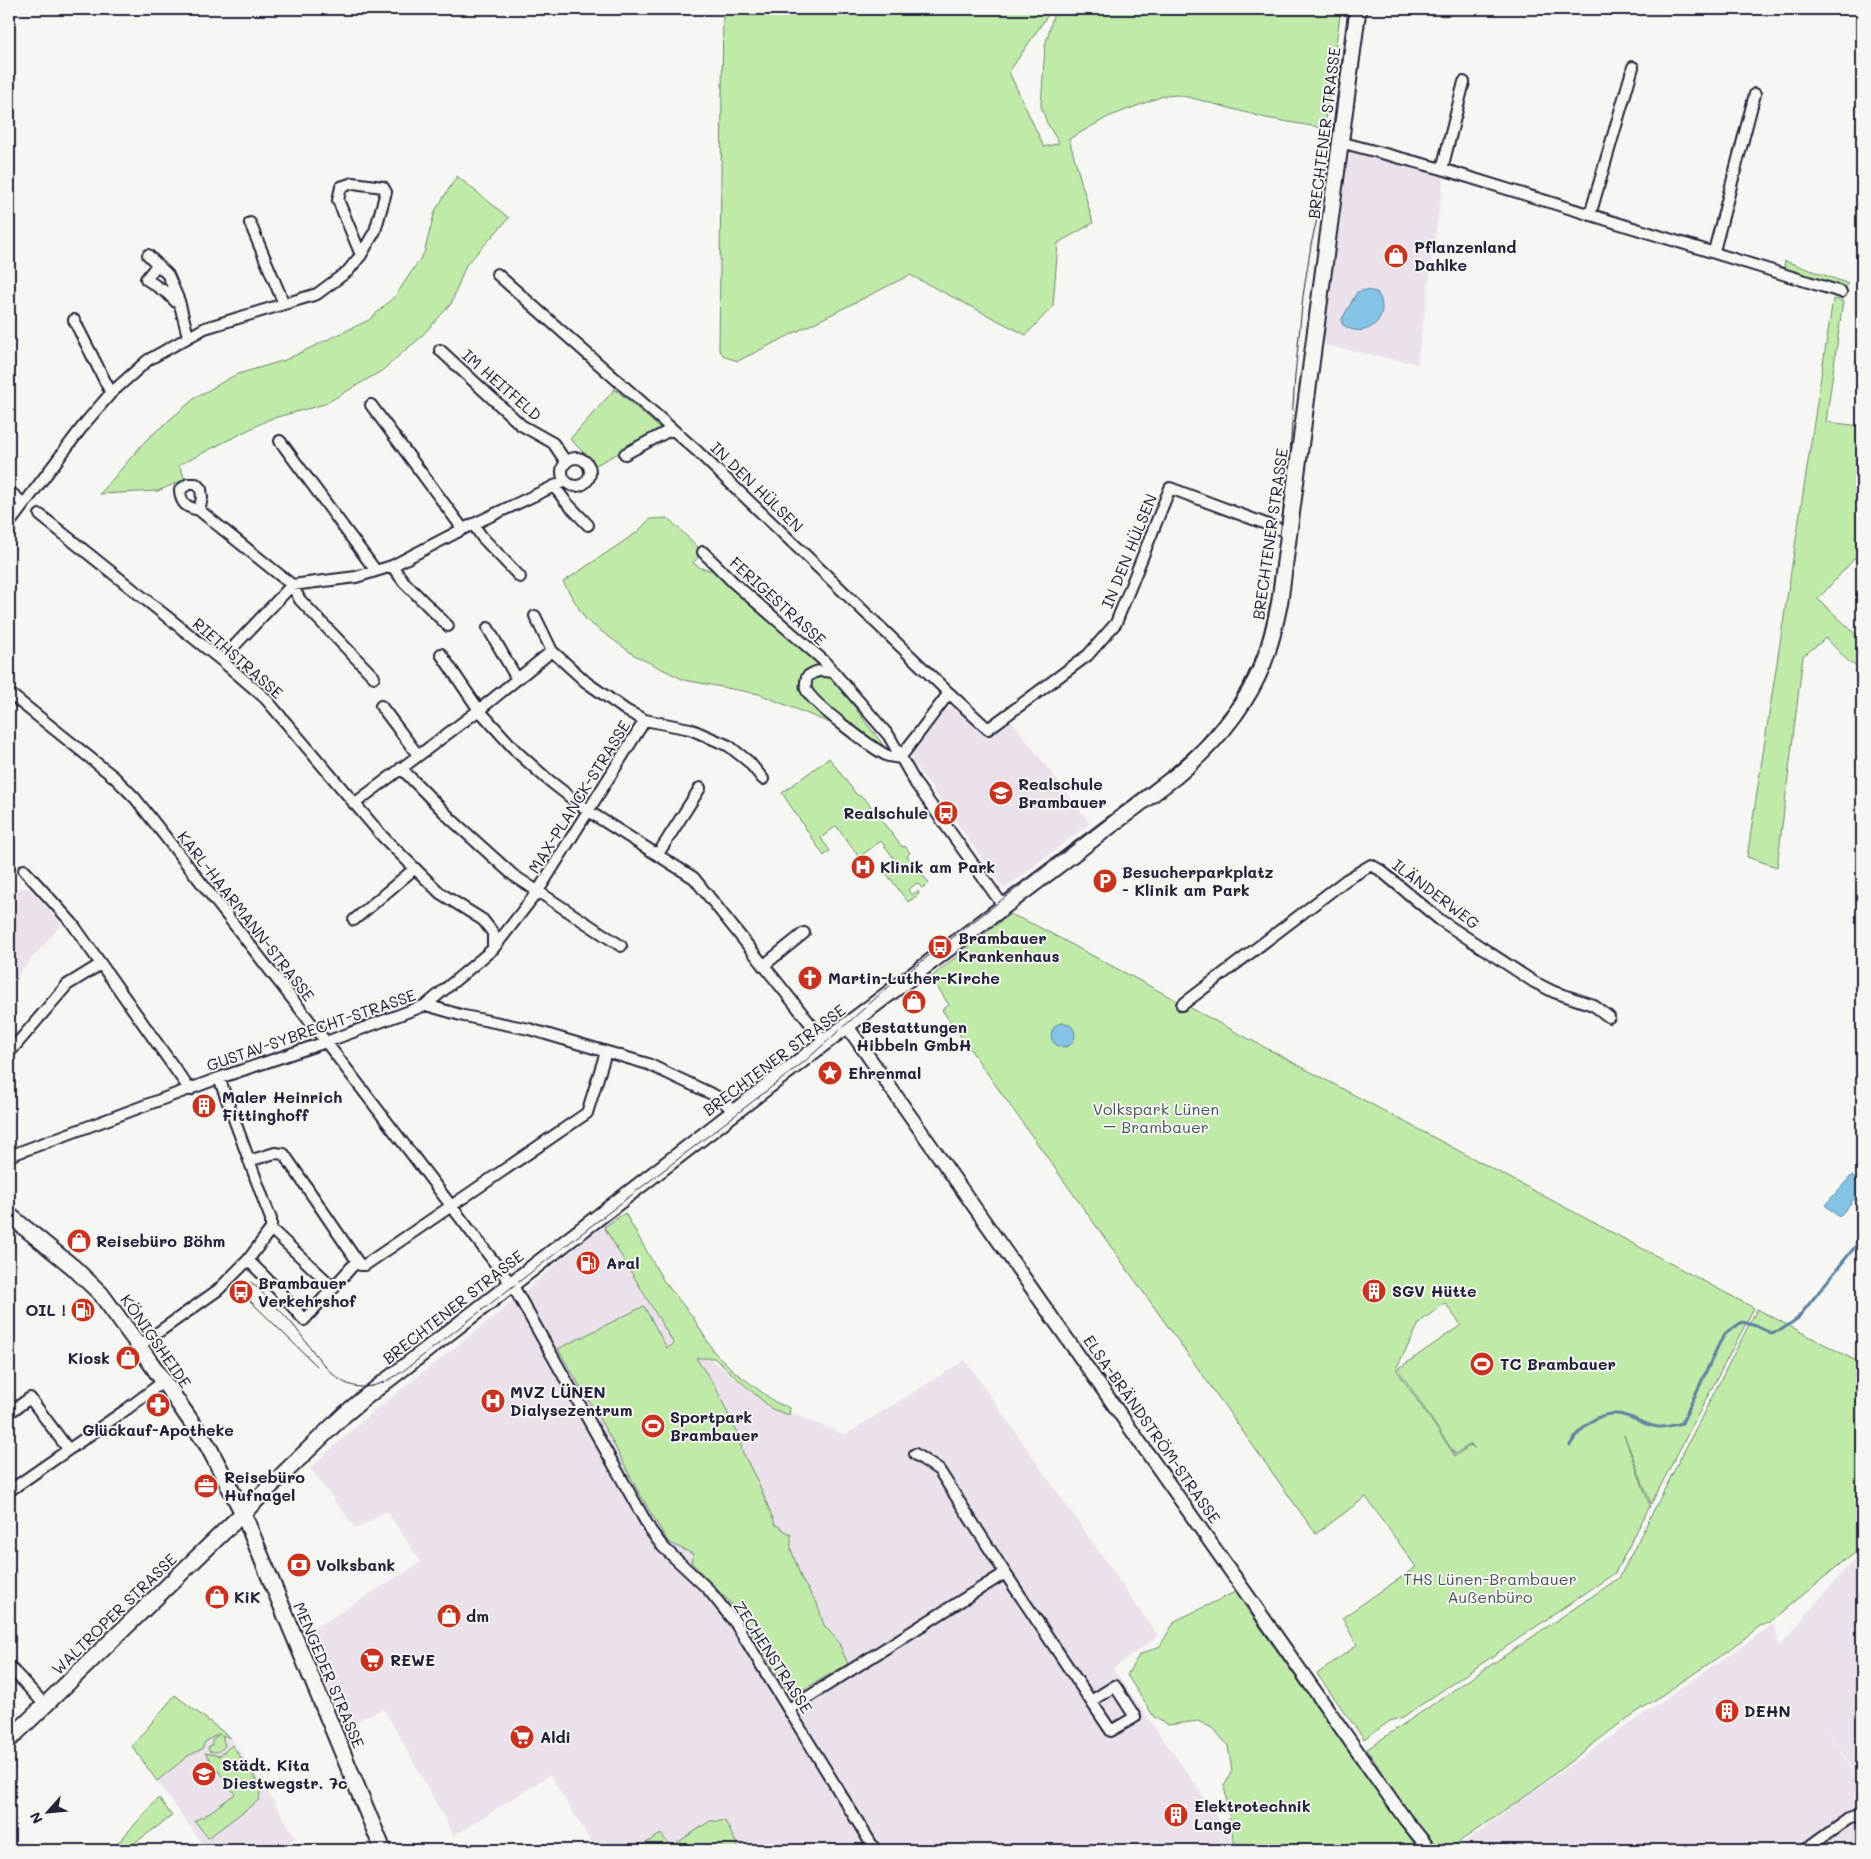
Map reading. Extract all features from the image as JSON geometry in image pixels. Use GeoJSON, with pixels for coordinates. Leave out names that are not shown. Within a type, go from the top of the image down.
{"type":"FeatureCollection","features":[{"type":"Feature","properties":{"kind":"main road","name":"BRECHTENER STRASSE"},"geometry":{"type":"LineString","coordinates":[[243,1513],[356,1404],[825,1042],[1176,776],[1206,748],[1231,719],[1254,682],[1269,647],[1280,600],[1358,9]]}},
{"type":"Feature","properties":{"kind":"main road","name":"KÖNIGSHEIDE"},"geometry":{"type":"LineString","coordinates":[[9,1215],[52,1248],[87,1279],[117,1314],[208,1446],[243,1513]]}},
{"type":"Feature","properties":{"kind":"main road","name":"WALTROPER STRASSE"},"geometry":{"type":"LineString","coordinates":[[9,1740],[243,1513]]}},
{"type":"Feature","properties":{"kind":"main road","name":"MENGEDER STRASSE"},"geometry":{"type":"LineString","coordinates":[[243,1513],[383,1850]]}},
{"type":"Feature","properties":{"kind":"street"},"geometry":{"type":"LineString","coordinates":[[1590,215],[1633,67]]}},
{"type":"Feature","properties":{"kind":"street"},"geometry":{"type":"LineString","coordinates":[[1442,169],[1464,82]]}},
{"type":"Feature","properties":{"kind":"street"},"geometry":{"type":"LineString","coordinates":[[1714,251],[1755,94]]}},
{"type":"Feature","properties":{"kind":"street"},"geometry":{"type":"LineString","coordinates":[[1340,142],[1442,169],[1714,251],[1841,292]]}},
{"type":"Feature","properties":{"kind":"street"},"geometry":{"type":"LineString","coordinates":[[9,524],[86,422],[111,393],[148,360],[205,328],[229,319],[317,294],[348,271],[361,255],[375,231],[386,192],[383,186],[352,183],[341,187],[338,200],[361,255]]}},
{"type":"Feature","properties":{"kind":"street"},"geometry":{"type":"LineString","coordinates":[[250,223],[284,304]]}},
{"type":"Feature","properties":{"kind":"street"},"geometry":{"type":"LineString","coordinates":[[148,255],[168,275],[180,306],[188,336]]}},
{"type":"Feature","properties":{"kind":"street"},"geometry":{"type":"LineString","coordinates":[[157,265],[146,279],[167,293],[180,306]]}},
{"type":"Feature","properties":{"kind":"street","name":"IN DEN HÜLSEN"},"geometry":{"type":"LineString","coordinates":[[497,274],[697,450],[988,730],[1088,655],[1116,623],[1170,488],[1290,533]]}},
{"type":"Feature","properties":{"kind":"street"},"geometry":{"type":"LineString","coordinates":[[74,320],[111,393]]}},
{"type":"Feature","properties":{"kind":"street","name":"IM HEITFELD"},"geometry":{"type":"LineString","coordinates":[[440,350],[520,425],[553,443],[566,462]]}},
{"type":"Feature","properties":{"kind":"street"},"geometry":{"type":"LineString","coordinates":[[371,405],[463,529]]}},
{"type":"Feature","properties":{"kind":"street"},"geometry":{"type":"LineString","coordinates":[[625,454],[672,429]]}},
{"type":"Feature","properties":{"kind":"street"},"geometry":{"type":"LineString","coordinates":[[280,441],[376,571]]}},
{"type":"Feature","properties":{"kind":"street"},"geometry":{"type":"LineString","coordinates":[[574,458],[583,460],[589,466],[590,474],[586,482],[579,486],[570,485],[565,481],[562,473],[566,462],[574,458]]}},
{"type":"Feature","properties":{"kind":"street"},"geometry":{"type":"LineString","coordinates":[[221,660],[292,585],[356,576],[392,566],[473,524],[565,481]]}},
{"type":"Feature","properties":{"kind":"street"},"geometry":{"type":"LineString","coordinates":[[554,486],[588,525]]}},
{"type":"Feature","properties":{"kind":"street"},"geometry":{"type":"LineString","coordinates":[[9,491],[24,504]]}},
{"type":"Feature","properties":{"kind":"street"},"geometry":{"type":"LineString","coordinates":[[199,510],[292,585],[300,600],[374,678]]}},
{"type":"Feature","properties":{"kind":"street","name":"RIETHSTRASSE"},"geometry":{"type":"LineString","coordinates":[[40,515],[221,660],[265,698],[354,804],[414,869],[440,893],[483,920],[493,933],[493,949]]}},
{"type":"Feature","properties":{"kind":"street"},"geometry":{"type":"LineString","coordinates":[[473,524],[482,537],[520,577]]}},
{"type":"Feature","properties":{"kind":"street","name":"FERIGESTRASSE"},"geometry":{"type":"LineString","coordinates":[[703,552],[734,583],[824,661],[889,736],[916,784],[1004,907]]}},
{"type":"Feature","properties":{"kind":"street"},"geometry":{"type":"LineString","coordinates":[[392,566],[404,582],[448,626]]}},
{"type":"Feature","properties":{"kind":"street"},"geometry":{"type":"LineString","coordinates":[[535,616],[552,651],[586,682],[627,711],[645,720],[690,729],[729,746],[749,762],[763,779]]}},
{"type":"Feature","properties":{"kind":"street"},"geometry":{"type":"LineString","coordinates":[[488,628],[517,679]]}},
{"type":"Feature","properties":{"kind":"street"},"geometry":{"type":"LineString","coordinates":[[354,804],[479,710],[552,651]]}},
{"type":"Feature","properties":{"kind":"street"},"geometry":{"type":"LineString","coordinates":[[441,654],[479,710],[517,752],[588,811],[694,878],[825,1042]]}},
{"type":"Feature","properties":{"kind":"street","name":"FERIGESTRASSE"},"geometry":{"type":"LineString","coordinates":[[833,672],[814,671],[807,677],[805,683],[806,690],[822,707],[858,735],[890,757],[900,758]]}},
{"type":"Feature","properties":{"kind":"street","name":"KARL-HAARMANN-STRASSE"},"geometry":{"type":"LineString","coordinates":[[9,693],[114,777],[131,793],[326,1042],[511,1284]]}},
{"type":"Feature","properties":{"kind":"street"},"geometry":{"type":"LineString","coordinates":[[900,758],[950,693]]}},
{"type":"Feature","properties":{"kind":"street"},"geometry":{"type":"LineString","coordinates":[[381,706],[418,755]]}},
{"type":"Feature","properties":{"kind":"street","name":"MAX-PLANCK-STRASSE"},"geometry":{"type":"LineString","coordinates":[[426,1005],[493,949],[538,891],[645,720]]}},
{"type":"Feature","properties":{"kind":"street"},"geometry":{"type":"LineString","coordinates":[[401,768],[452,820],[513,875],[538,891]]}},
{"type":"Feature","properties":{"kind":"street"},"geometry":{"type":"LineString","coordinates":[[658,854],[700,788]]}},
{"type":"Feature","properties":{"kind":"street","name":"ILÄNDERWEG"},"geometry":{"type":"LineString","coordinates":[[1182,1005],[1346,880],[1371,865],[1386,875],[1440,920],[1526,976],[1554,992],[1593,1006],[1609,1017]]}},
{"type":"Feature","properties":{"kind":"street"},"geometry":{"type":"LineString","coordinates":[[354,920],[414,869]]}},
{"type":"Feature","properties":{"kind":"street"},"geometry":{"type":"LineString","coordinates":[[24,870],[72,923],[190,1090]]}},
{"type":"Feature","properties":{"kind":"street","name":"MAX-PLANCK-STRASSE"},"geometry":{"type":"LineString","coordinates":[[538,891],[622,946]]}},
{"type":"Feature","properties":{"kind":"street"},"geometry":{"type":"LineString","coordinates":[[763,966],[804,933]]}},
{"type":"Feature","properties":{"kind":"street"},"geometry":{"type":"LineString","coordinates":[[9,1053],[67,985],[101,964]]}},
{"type":"Feature","properties":{"kind":"street","name":"GUSTAV-SYBRECHT-STRASSE"},"geometry":{"type":"LineString","coordinates":[[9,1156],[219,1078],[326,1042],[426,1005],[464,1016],[529,1029],[648,1064],[718,1097],[735,1112]]}},
{"type":"Feature","properties":{"kind":"street","name":"ELSA-BRÄNDSTRÖM-STRASSE"},"geometry":{"type":"LineString","coordinates":[[847,1026],[1405,1819],[1430,1850]]}},
{"type":"Feature","properties":{"kind":"street"},"geometry":{"type":"LineString","coordinates":[[248,1260],[304,1320],[361,1263],[452,1206],[587,1113],[606,1052]]}},
{"type":"Feature","properties":{"kind":"street"},"geometry":{"type":"LineString","coordinates":[[139,1346],[218,1290],[248,1260],[271,1228],[271,1219],[219,1078]]}},
{"type":"Feature","properties":{"kind":"street"},"geometry":{"type":"LineString","coordinates":[[249,1161],[275,1153],[284,1154],[361,1263]]}},
{"type":"Feature","properties":{"kind":"street"},"geometry":{"type":"LineString","coordinates":[[271,1228],[334,1288]]}},
{"type":"Feature","properties":{"kind":"street","name":"ZECHENSTRASSE"},"geometry":{"type":"LineString","coordinates":[[511,1284],[651,1531],[663,1546],[725,1608],[875,1850]]}},
{"type":"Feature","properties":{"kind":"street"},"geometry":{"type":"LineString","coordinates":[[9,1491],[127,1409],[164,1380]]}},
{"type":"Feature","properties":{"kind":"street"},"geometry":{"type":"LineString","coordinates":[[9,1413],[30,1398],[68,1449]]}},
{"type":"Feature","properties":{"kind":"street"},"geometry":{"type":"LineString","coordinates":[[915,1454],[939,1470],[1005,1572],[1091,1701],[1111,1731],[1135,1717],[1115,1686],[1091,1701]]}},
{"type":"Feature","properties":{"kind":"street"},"geometry":{"type":"LineString","coordinates":[[789,1709],[1005,1572]]}},
{"type":"Feature","properties":{"kind":"street"},"geometry":{"type":"LineString","coordinates":[[9,1666],[45,1705]]}},
{"type":"Feature","properties":{"kind":"street"},"geometry":{"type":"LineString","coordinates":[[1805,1850],[1848,1819],[1862,1814]]}},
{"type":"Feature","properties":{"kind":"shaded area"},"geometry":{"type":"Polygon","coordinates":[[[1347,150],[1444,176],[1417,364],[1319,344],[1347,150]]]}},
{"type":"Feature","properties":{"kind":"shaded area","name":"Realschule Brambauer"},"geometry":{"type":"Polygon","coordinates":[[[953,708],[960,710],[987,736],[1010,719],[1090,823],[1004,889],[913,762],[911,756],[946,710],[953,708]]]}},
{"type":"Feature","properties":{"kind":"shaded area"},"geometry":{"type":"Polygon","coordinates":[[[20,888],[30,889],[62,924],[9,985],[9,898],[20,888]]]}},
{"type":"Feature","properties":{"kind":"shaded area"},"geometry":{"type":"Polygon","coordinates":[[[616,1213],[702,1353],[771,1405],[845,1435],[965,1360],[1158,1636],[1113,1669],[1193,1781],[1235,1844],[1224,1850],[740,1850],[725,1821],[671,1847],[661,1834],[634,1850],[596,1850],[550,1775],[454,1836],[383,1709],[343,1727],[305,1632],[325,1622],[421,1562],[387,1511],[356,1529],[310,1468],[370,1414],[504,1309],[616,1213]]]}},
{"type":"Feature","properties":{"kind":"shaded area"},"geometry":{"type":"Polygon","coordinates":[[[1862,1549],[1862,1785],[1820,1717],[1862,1788],[1862,1850],[1456,1850],[1536,1789],[1775,1623],[1779,1647],[1862,1549]]]}},
{"type":"Feature","properties":{"kind":"shaded area","name":"Städt. Kita Diestwegstr. 7c"},"geometry":{"type":"Polygon","coordinates":[[[175,1695],[231,1738],[264,1786],[296,1838],[278,1850],[207,1850],[132,1746],[175,1695]]]}},
{"type":"Feature","properties":{"kind":"green space"},"geometry":{"type":"Polygon","coordinates":[[[723,9],[1052,9],[1009,72],[1044,147],[1059,143],[1047,123],[1041,106],[1045,46],[1055,9],[1341,9],[1324,128],[1266,118],[1178,95],[1163,96],[1108,117],[1069,139],[1093,223],[1058,243],[1053,306],[1026,335],[910,275],[738,361],[725,357],[719,350],[723,9]]]}},
{"type":"Feature","properties":{"kind":"green space"},"geometry":{"type":"Polygon","coordinates":[[[457,176],[509,218],[466,265],[451,304],[419,339],[383,370],[325,404],[270,419],[179,465],[185,479],[158,491],[100,494],[146,440],[195,398],[235,375],[285,360],[369,320],[396,295],[424,253],[435,211],[457,176]]]}},
{"type":"Feature","properties":{"kind":"green space"},"geometry":{"type":"Polygon","coordinates":[[[1785,261],[1849,284],[1844,288],[1785,271],[1785,261]]]}},
{"type":"Feature","properties":{"kind":"green space"},"geometry":{"type":"Polygon","coordinates":[[[1833,299],[1843,301],[1826,422],[1862,426],[1862,550],[1818,599],[1862,640],[1862,669],[1850,663],[1826,638],[1803,656],[1777,867],[1747,857],[1833,299]]]}},
{"type":"Feature","properties":{"kind":"green space"},"geometry":{"type":"Polygon","coordinates":[[[615,389],[662,430],[596,465],[570,439],[615,389]]]}},
{"type":"Feature","properties":{"kind":"green space"},"geometry":{"type":"Polygon","coordinates":[[[668,518],[703,552],[693,563],[701,568],[720,572],[823,665],[883,745],[759,694],[684,680],[634,655],[586,620],[563,582],[636,533],[650,519],[668,518]]]}},
{"type":"Feature","properties":{"kind":"green space"},"geometry":{"type":"Polygon","coordinates":[[[829,758],[856,794],[865,799],[902,847],[905,846],[910,853],[907,856],[929,883],[922,888],[917,883],[908,890],[912,895],[918,891],[919,894],[908,902],[886,873],[898,864],[881,841],[859,857],[836,826],[821,838],[830,851],[824,856],[782,793],[829,758]]]}},
{"type":"Feature","properties":{"kind":"green space"},"geometry":{"type":"Polygon","coordinates":[[[1010,914],[1035,925],[1754,1308],[1651,1504],[1624,1435],[1650,1506],[1615,1573],[1403,1717],[1390,1721],[1364,1739],[1317,1674],[1357,1645],[1342,1618],[1416,1567],[1366,1497],[1316,1534],[942,1010],[949,1005],[931,977],[1010,914]],[[1445,1303],[1420,1322],[1396,1369],[1455,1456],[1471,1445],[1475,1449],[1471,1444],[1455,1454],[1398,1369],[1461,1325],[1445,1303]]]}},
{"type":"Feature","properties":{"kind":"green space"},"geometry":{"type":"Polygon","coordinates":[[[625,1213],[663,1280],[692,1316],[714,1352],[735,1372],[775,1402],[790,1408],[789,1415],[772,1409],[714,1358],[696,1358],[715,1386],[739,1437],[743,1453],[759,1484],[775,1524],[791,1535],[791,1549],[802,1580],[817,1603],[824,1625],[838,1641],[848,1664],[801,1691],[793,1692],[784,1686],[737,1610],[691,1562],[693,1554],[668,1542],[639,1493],[610,1437],[558,1349],[644,1306],[667,1348],[674,1344],[604,1227],[625,1213]]]}},
{"type":"Feature","properties":{"kind":"green space"},"geometry":{"type":"Polygon","coordinates":[[[1757,1309],[1862,1364],[1862,1546],[1769,1623],[1760,1626],[1732,1648],[1622,1722],[1519,1801],[1447,1850],[1436,1850],[1410,1817],[1367,1749],[1619,1578],[1757,1309]]]}},
{"type":"Feature","properties":{"kind":"green space"},"geometry":{"type":"Polygon","coordinates":[[[1235,1592],[1419,1850],[1224,1850],[1235,1843],[1224,1785],[1232,1771],[1228,1746],[1214,1729],[1198,1721],[1168,1725],[1154,1717],[1127,1675],[1139,1655],[1160,1646],[1175,1621],[1235,1592]]]}},
{"type":"Feature","properties":{"kind":"green space"},"geometry":{"type":"Polygon","coordinates":[[[175,1695],[231,1738],[222,1735],[225,1746],[216,1752],[209,1751],[208,1747],[212,1745],[212,1740],[220,1734],[216,1735],[205,1742],[202,1749],[188,1756],[157,1781],[132,1746],[175,1695]]]}},
{"type":"Feature","properties":{"kind":"green space"},"geometry":{"type":"Polygon","coordinates":[[[232,1745],[261,1787],[259,1800],[208,1838],[195,1821],[235,1794],[205,1753],[219,1756],[232,1745]]]}},
{"type":"Feature","properties":{"kind":"green space"},"geometry":{"type":"Polygon","coordinates":[[[159,1798],[172,1816],[125,1850],[111,1850],[159,1798]]]}},
{"type":"Feature","properties":{"kind":"green space"},"geometry":{"type":"Polygon","coordinates":[[[710,1821],[725,1821],[740,1850],[634,1850],[661,1834],[671,1847],[710,1821]]]}},
{"type":"Feature","properties":{"kind":"water"},"geometry":{"type":"Polygon","coordinates":[[[1365,290],[1377,292],[1382,310],[1375,324],[1368,329],[1360,331],[1351,329],[1342,324],[1342,319],[1357,292],[1365,290]]]}},
{"type":"Feature","properties":{"kind":"water"},"geometry":{"type":"Polygon","coordinates":[[[1063,1023],[1072,1026],[1075,1035],[1072,1044],[1063,1047],[1054,1044],[1051,1035],[1054,1026],[1063,1023]]]}},
{"type":"Feature","properties":{"kind":"water"},"geometry":{"type":"Polygon","coordinates":[[[1852,1175],[1862,1184],[1862,1190],[1839,1217],[1825,1205],[1852,1175]]]}},
{"type":"Feature","properties":{"kind":"waterway"},"geometry":{"type":"LineString","coordinates":[[1570,1445],[1580,1431],[1593,1420],[1609,1414],[1626,1416],[1659,1427],[1682,1423],[1725,1334],[1742,1322],[1771,1333],[1781,1330],[1797,1319],[1862,1238]]}},
{"type":"Feature","properties":{"kind":"tram line"},"geometry":{"type":"LineString","coordinates":[[251,1282],[289,1320],[327,1369],[339,1379],[351,1385],[366,1387],[383,1382],[403,1371],[804,1062],[887,988],[1150,786],[1198,744],[1228,708],[1244,682],[1258,652],[1271,600],[1289,469],[1295,375],[1303,296],[1311,245],[1327,174],[1348,9]]}},
{"type":"Feature","properties":{"kind":"tram line"},"geometry":{"type":"LineString","coordinates":[[241,1292],[317,1366]]}},
{"type":"Feature","properties":{"kind":"place","name":"Pflanzenland Dahlke"},"geometry":{"type":"Point","coordinates":[1396,256]}},
{"type":"Feature","properties":{"kind":"place","name":"Realschule Brambauer"},"geometry":{"type":"Point","coordinates":[1001,793]}},
{"type":"Feature","properties":{"kind":"place","name":"Realschule"},"geometry":{"type":"Point","coordinates":[946,813]}},
{"type":"Feature","properties":{"kind":"place","name":"Klinik am Park"},"geometry":{"type":"Point","coordinates":[863,867]}},
{"type":"Feature","properties":{"kind":"place","name":"Besucherparkplatz - Klinik am Park"},"geometry":{"type":"Point","coordinates":[1105,881]}},
{"type":"Feature","properties":{"kind":"place","name":"Brambauer Krankenhaus"},"geometry":{"type":"Point","coordinates":[940,947]}},
{"type":"Feature","properties":{"kind":"place","name":"Martin-Luther-Kirche"},"geometry":{"type":"Point","coordinates":[810,978]}},
{"type":"Feature","properties":{"kind":"place","name":"Bestattungen Hibbeln GmbH"},"geometry":{"type":"Point","coordinates":[914,1002]}},
{"type":"Feature","properties":{"kind":"place","name":"Ehrenmal"},"geometry":{"type":"Point","coordinates":[830,1073]}},
{"type":"Feature","properties":{"kind":"place","name":"Maler Heinrich Fittinghoff"},"geometry":{"type":"Point","coordinates":[204,1106]}},
{"type":"Feature","properties":{"kind":"place","name":"Reisebüro Böhm"},"geometry":{"type":"Point","coordinates":[79,1241]}},
{"type":"Feature","properties":{"kind":"place","name":"Aral"},"geometry":{"type":"Point","coordinates":[588,1263]}},
{"type":"Feature","properties":{"kind":"place","name":"SGV Hütte"},"geometry":{"type":"Point","coordinates":[1374,1291]}},
{"type":"Feature","properties":{"kind":"place","name":"Brambauer Verkehrshof"},"geometry":{"type":"Point","coordinates":[241,1292]}},
{"type":"Feature","properties":{"kind":"place","name":"OIL !"},"geometry":{"type":"Point","coordinates":[83,1310]}},
{"type":"Feature","properties":{"kind":"place","name":"Kiosk"},"geometry":{"type":"Point","coordinates":[128,1358]}},
{"type":"Feature","properties":{"kind":"place","name":"TC Brambauer"},"geometry":{"type":"Point","coordinates":[1482,1364]}},
{"type":"Feature","properties":{"kind":"place","name":"MVZ LÜNEN Dialysezentrum"},"geometry":{"type":"Point","coordinates":[493,1401]}},
{"type":"Feature","properties":{"kind":"place","name":"Glückauf-Apotheke"},"geometry":{"type":"Point","coordinates":[158,1405]}},
{"type":"Feature","properties":{"kind":"place","name":"Sportpark Brambauer"},"geometry":{"type":"Point","coordinates":[653,1426]}},
{"type":"Feature","properties":{"kind":"place","name":"Reisebüro Hufnagel"},"geometry":{"type":"Point","coordinates":[206,1486]}},
{"type":"Feature","properties":{"kind":"place","name":"Volksbank"},"geometry":{"type":"Point","coordinates":[299,1565]}},
{"type":"Feature","properties":{"kind":"place","name":"KiK"},"geometry":{"type":"Point","coordinates":[217,1597]}},
{"type":"Feature","properties":{"kind":"place","name":"dm"},"geometry":{"type":"Point","coordinates":[449,1616]}},
{"type":"Feature","properties":{"kind":"place","name":"REWE"},"geometry":{"type":"Point","coordinates":[372,1660]}},
{"type":"Feature","properties":{"kind":"place","name":"DEHN"},"geometry":{"type":"Point","coordinates":[1727,1711]}},
{"type":"Feature","properties":{"kind":"place","name":"Aldi"},"geometry":{"type":"Point","coordinates":[522,1737]}},
{"type":"Feature","properties":{"kind":"place","name":"Städt. Kita Diestwegstr. 7c"},"geometry":{"type":"Point","coordinates":[204,1774]}},
{"type":"Feature","properties":{"kind":"place","name":"Elektrotechnik Lange"},"geometry":{"type":"Point","coordinates":[1176,1815]}},
{"type":"Feature","properties":{"kind":"park label","name":"Volkspark Lünen – Brambauer"},"geometry":{"type":"Point","coordinates":[1156,1118]}},
{"type":"Feature","properties":{"kind":"park label","name":"THS Lünen-Brambauer Außenbüro"},"geometry":{"type":"Point","coordinates":[1490,1588]}}]}
